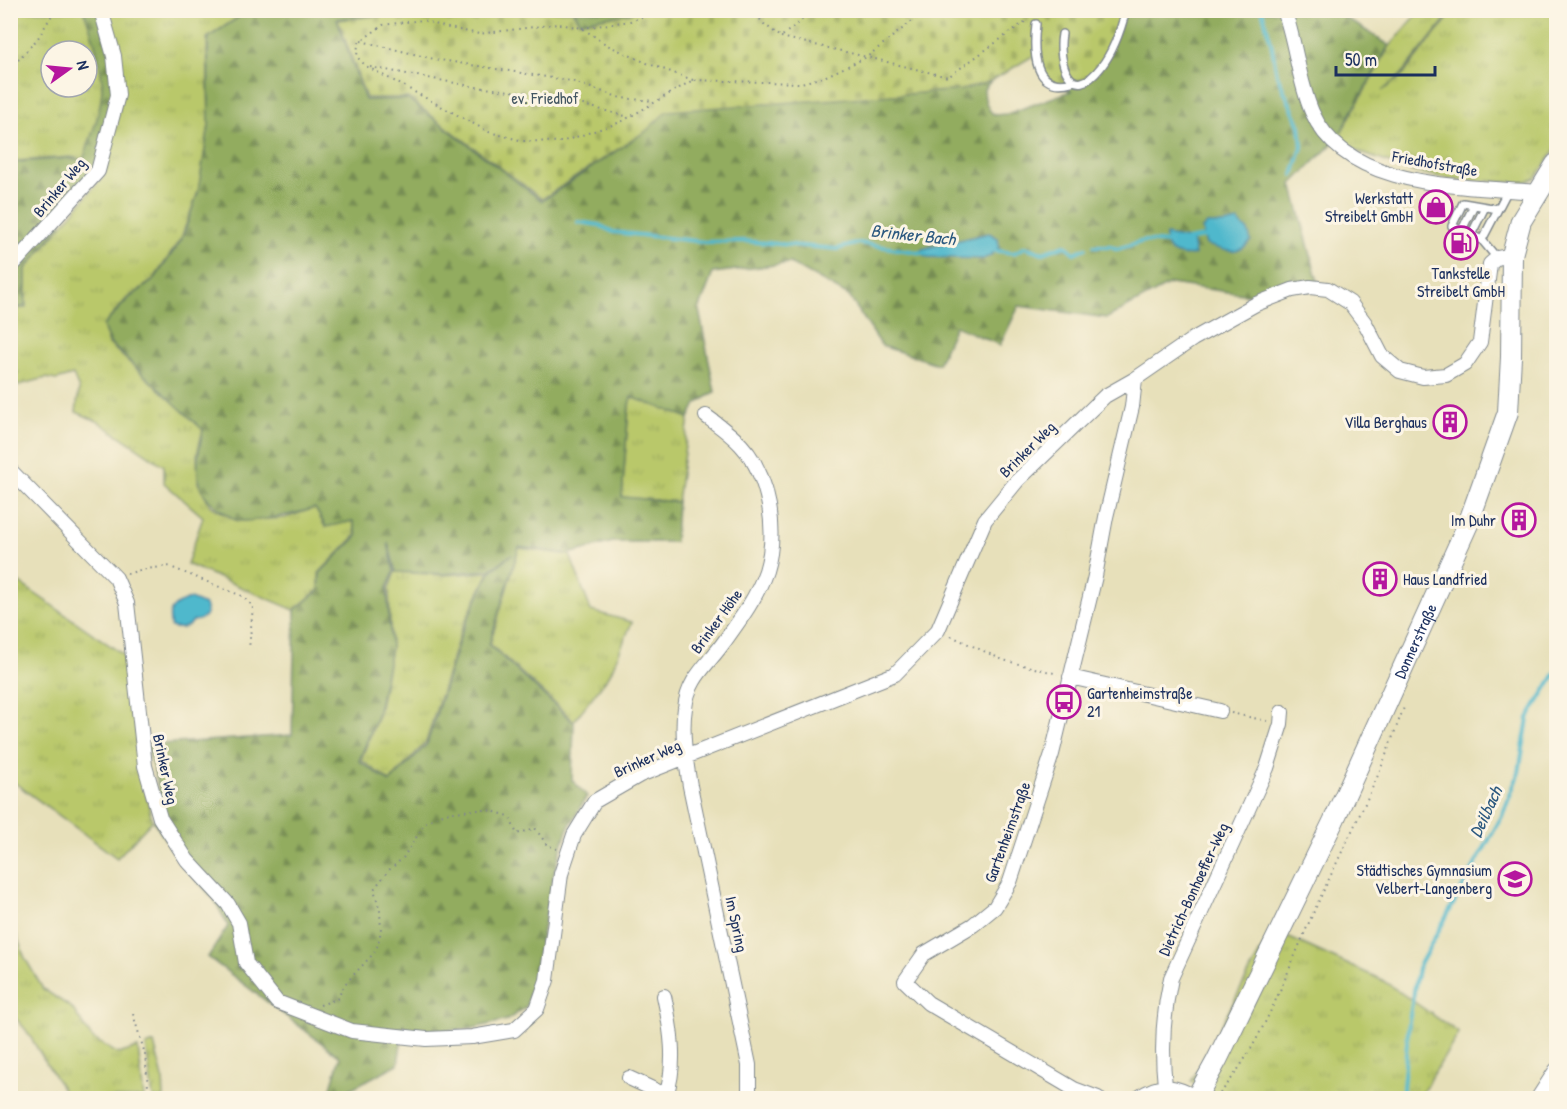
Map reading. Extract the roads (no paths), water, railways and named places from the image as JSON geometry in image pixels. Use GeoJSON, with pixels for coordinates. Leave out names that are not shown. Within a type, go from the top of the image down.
{"type":"FeatureCollection","features":[{"type":"Feature","properties":{"kind":"main road","name":"Donnerstraße"},"geometry":{"type":"LineString","coordinates":[[1197,1098],[1333,822],[1468,524],[1508,412],[1511,357],[1505,257],[1521,221],[1557,164]]}},
{"type":"Feature","properties":{"kind":"street","name":"Brinker Weg"},"geometry":{"type":"LineString","coordinates":[[10,268],[98,171],[118,95],[114,56],[101,10]]}},
{"type":"Feature","properties":{"kind":"street","name":"Friedhofstraße"},"geometry":{"type":"LineString","coordinates":[[1284,10],[1312,112],[1322,130],[1336,146],[1360,163],[1415,180],[1538,192]]}},
{"type":"Feature","properties":{"kind":"street","name":"Brinker Weg"},"geometry":{"type":"LineString","coordinates":[[10,470],[116,578],[127,603],[145,766],[159,818],[187,860],[228,904],[239,923],[246,963],[277,1002],[352,1031],[426,1039],[472,1037],[514,1030],[537,1009],[547,980],[561,874],[573,835],[595,801],[640,775],[895,674],[938,630],[985,520],[1017,480],[1105,396],[1135,379],[1193,339],[1256,304],[1292,290],[1310,287],[1328,289],[1350,303],[1365,323],[1382,356],[1400,371],[1423,377],[1446,375],[1465,364],[1480,342],[1490,264],[1505,257]]}},
{"type":"Feature","properties":{"kind":"street","name":"Gartenheimstraße"},"geometry":{"type":"LineString","coordinates":[[1098,1098],[1074,1089],[928,1003],[905,981],[924,954],[973,925],[995,907],[1010,882],[1052,753],[1095,576],[1106,517],[1132,407],[1135,379]]}},
{"type":"Feature","properties":{"kind":"street","name":"Brinker Höhe"},"geometry":{"type":"LineString","coordinates":[[686,758],[684,707],[696,674],[723,645],[754,598],[766,571],[769,551],[771,509],[761,476],[742,446],[706,416]]}},
{"type":"Feature","properties":{"kind":"street"},"geometry":{"type":"LineString","coordinates":[[1070,677],[1220,711]]}},
{"type":"Feature","properties":{"kind":"street","name":"Dietrich-Bonhoeffer-Weg"},"geometry":{"type":"LineString","coordinates":[[1165,1086],[1164,1009],[1171,978],[1267,768],[1282,718]]}},
{"type":"Feature","properties":{"kind":"street","name":"Im Spring"},"geometry":{"type":"LineString","coordinates":[[686,758],[749,1065],[749,1098]]}},
{"type":"Feature","properties":{"kind":"street"},"geometry":{"type":"LineString","coordinates":[[629,1078],[670,1097],[671,1026],[664,996]]}},
{"type":"Feature","properties":{"kind":"street"},"geometry":{"type":"LineString","coordinates":[[1538,1098],[1557,1070]]}},
{"type":"Feature","properties":{"kind":"street"},"geometry":{"type":"LineString","coordinates":[[1138,1098],[1150,1090],[1165,1086],[1175,1087],[1197,1098]]}},
{"type":"Feature","properties":{"kind":"lane"},"geometry":{"type":"LineString","coordinates":[[1033,20],[1033,46],[1038,68],[1052,83],[1059,85],[1078,83],[1101,67],[1108,56],[1126,10]]}},
{"type":"Feature","properties":{"kind":"lane"},"geometry":{"type":"LineString","coordinates":[[1062,34],[1060,49],[1068,77],[1072,82]]}},
{"type":"Feature","properties":{"kind":"lane"},"geometry":{"type":"LineString","coordinates":[[1482,240],[1508,190]]}},
{"type":"Feature","properties":{"kind":"lane"},"geometry":{"type":"LineString","coordinates":[[1498,209],[1474,205],[1462,230],[1482,240],[1505,257]]}},
{"type":"Feature","properties":{"kind":"lane"},"geometry":{"type":"LineString","coordinates":[[1471,235],[1485,207]]}},
{"type":"Feature","properties":{"kind":"water"},"geometry":{"type":"Polygon","coordinates":[[[1238,221],[1248,231],[1251,241],[1245,247],[1230,251],[1206,245],[1202,229],[1207,224],[1238,221]]]}},
{"type":"Feature","properties":{"kind":"water"},"geometry":{"type":"Polygon","coordinates":[[[989,233],[998,238],[999,247],[983,259],[927,257],[920,253],[922,249],[989,233]]]}},
{"type":"Feature","properties":{"kind":"water"},"geometry":{"type":"Polygon","coordinates":[[[1166,235],[1192,240],[1195,255],[1178,254],[1169,250],[1165,241],[1166,235]]]}},
{"type":"Feature","properties":{"kind":"water"},"geometry":{"type":"Polygon","coordinates":[[[190,599],[205,605],[205,616],[183,628],[171,627],[170,616],[173,608],[190,599]]]}},
{"type":"Feature","properties":{"kind":"waterway"},"geometry":{"type":"LineString","coordinates":[[1262,10],[1277,75],[1300,126],[1302,147],[1293,175]]}},
{"type":"Feature","properties":{"kind":"waterway","name":"Brinker Bach"},"geometry":{"type":"LineString","coordinates":[[578,222],[599,225],[613,232],[705,242],[744,241],[837,249],[859,243],[923,253]]}},
{"type":"Feature","properties":{"kind":"waterway","name":"Brinker Bach"},"geometry":{"type":"LineString","coordinates":[[1187,240],[1204,237]]}},
{"type":"Feature","properties":{"kind":"waterway","name":"Brinker Bach"},"geometry":{"type":"LineString","coordinates":[[1094,246],[1111,246],[1117,249],[1144,241],[1168,243]]}},
{"type":"Feature","properties":{"kind":"waterway","name":"Brinker Bach"},"geometry":{"type":"LineString","coordinates":[[991,250],[1014,253],[1025,247],[1043,253],[1065,245],[1074,253],[1086,248]]}},
{"type":"Feature","properties":{"kind":"waterway","name":"Deilbach"},"geometry":{"type":"LineString","coordinates":[[1402,1098],[1409,1021],[1418,968],[1502,816],[1519,772],[1528,718],[1556,672]]}},
{"type":"Feature","properties":{"kind":"place","name":"Werkstatt Streibelt GmbH"},"geometry":{"type":"Point","coordinates":[1436,207]}},
{"type":"Feature","properties":{"kind":"place","name":"Tankstelle Streibelt GmbH"},"geometry":{"type":"Point","coordinates":[1461,243]}},
{"type":"Feature","properties":{"kind":"place","name":"Villa Berghaus"},"geometry":{"type":"Point","coordinates":[1450,422]}},
{"type":"Feature","properties":{"kind":"place","name":"Im Duhr"},"geometry":{"type":"Point","coordinates":[1519,520]}},
{"type":"Feature","properties":{"kind":"place","name":"Haus Landfried"},"geometry":{"type":"Point","coordinates":[1380,579]}},
{"type":"Feature","properties":{"kind":"place","name":"Gartenheimstraße 21"},"geometry":{"type":"Point","coordinates":[1064,702]}},
{"type":"Feature","properties":{"kind":"place","name":"Städtisches Gymnasium Velbert-Langenberg"},"geometry":{"type":"Point","coordinates":[1515,879]}},
{"type":"Feature","properties":{"kind":"park label","name":"ev. Friedhof"},"geometry":{"type":"Point","coordinates":[545,98]}}]}
